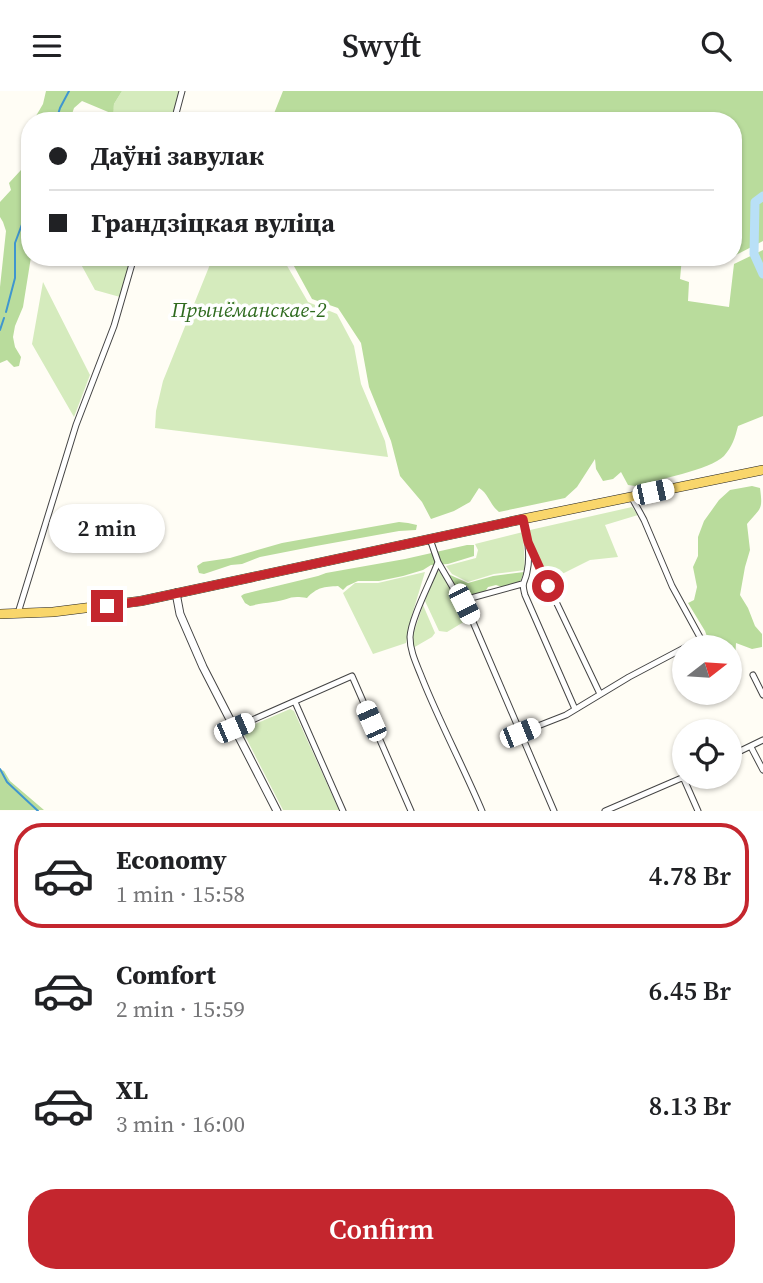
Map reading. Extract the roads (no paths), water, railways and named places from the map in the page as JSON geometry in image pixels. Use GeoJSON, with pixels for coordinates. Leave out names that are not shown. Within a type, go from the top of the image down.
{"type":"FeatureCollection","features":[{"type":"Feature","properties":{"kind":"main road"},"geometry":{"type":"LineString","coordinates":[[0,614],[118,605],[763,470]]}},
{"type":"Feature","properties":{"kind":"street"},"geometry":{"type":"LineString","coordinates":[[176,112],[182,91]]}},
{"type":"Feature","properties":{"kind":"street"},"geometry":{"type":"LineString","coordinates":[[18,613],[76,425],[114,326],[131,266]]}},
{"type":"Feature","properties":{"kind":"street"},"geometry":{"type":"LineString","coordinates":[[520,733],[566,715],[664,657],[701,639],[672,586],[632,496]]}},
{"type":"Feature","properties":{"kind":"street"},"geometry":{"type":"LineString","coordinates":[[523,519],[528,542],[600,694]]}},
{"type":"Feature","properties":{"kind":"street"},"geometry":{"type":"LineString","coordinates":[[430,539],[438,562],[464,604],[554,810]]}},
{"type":"Feature","properties":{"kind":"street"},"geometry":{"type":"LineString","coordinates":[[528,542],[527,573],[522,584],[525,595],[576,709]]}},
{"type":"Feature","properties":{"kind":"street"},"geometry":{"type":"LineString","coordinates":[[438,562],[412,624],[411,650],[429,696],[482,810]]}},
{"type":"Feature","properties":{"kind":"street"},"geometry":{"type":"LineString","coordinates":[[464,604],[471,598],[522,584]]}},
{"type":"Feature","properties":{"kind":"street"},"geometry":{"type":"LineString","coordinates":[[176,593],[188,636],[277,810]]}},
{"type":"Feature","properties":{"kind":"street"},"geometry":{"type":"LineString","coordinates":[[753,675],[763,695]]}},
{"type":"Feature","properties":{"kind":"street"},"geometry":{"type":"LineString","coordinates":[[234,728],[352,676],[411,810]]}},
{"type":"Feature","properties":{"kind":"street"},"geometry":{"type":"LineString","coordinates":[[295,702],[343,810]]}},
{"type":"Feature","properties":{"kind":"street"},"geometry":{"type":"LineString","coordinates":[[742,751],[763,740]]}},
{"type":"Feature","properties":{"kind":"street"},"geometry":{"type":"LineString","coordinates":[[751,747],[763,769]]}},
{"type":"Feature","properties":{"kind":"street"},"geometry":{"type":"LineString","coordinates":[[605,810],[672,782]]}},
{"type":"Feature","properties":{"kind":"street"},"geometry":{"type":"LineString","coordinates":[[689,789],[698,810]]}},
{"type":"Feature","properties":{"kind":"street"},"geometry":{"type":"LineString","coordinates":[[623,803],[627,810]]}},
{"type":"Feature","properties":{"kind":"waterway"},"geometry":{"type":"LineString","coordinates":[[59,112],[69,91]]}},
{"type":"Feature","properties":{"kind":"waterway"},"geometry":{"type":"LineString","coordinates":[[763,196],[755,202],[754,254],[763,274]]}},
{"type":"Feature","properties":{"kind":"waterway"},"geometry":{"type":"LineString","coordinates":[[6,312],[15,278],[15,243],[21,227]]}},
{"type":"Feature","properties":{"kind":"waterway"},"geometry":{"type":"LineString","coordinates":[[0,330],[4,318]]}},
{"type":"Feature","properties":{"kind":"waterway"},"geometry":{"type":"LineString","coordinates":[[0,769],[7,782],[38,811]]}},
{"type":"Feature","properties":{"kind":"park label","name":"Прынёманскае-2"},"geometry":{"type":"Point","coordinates":[249,310]}}]}
